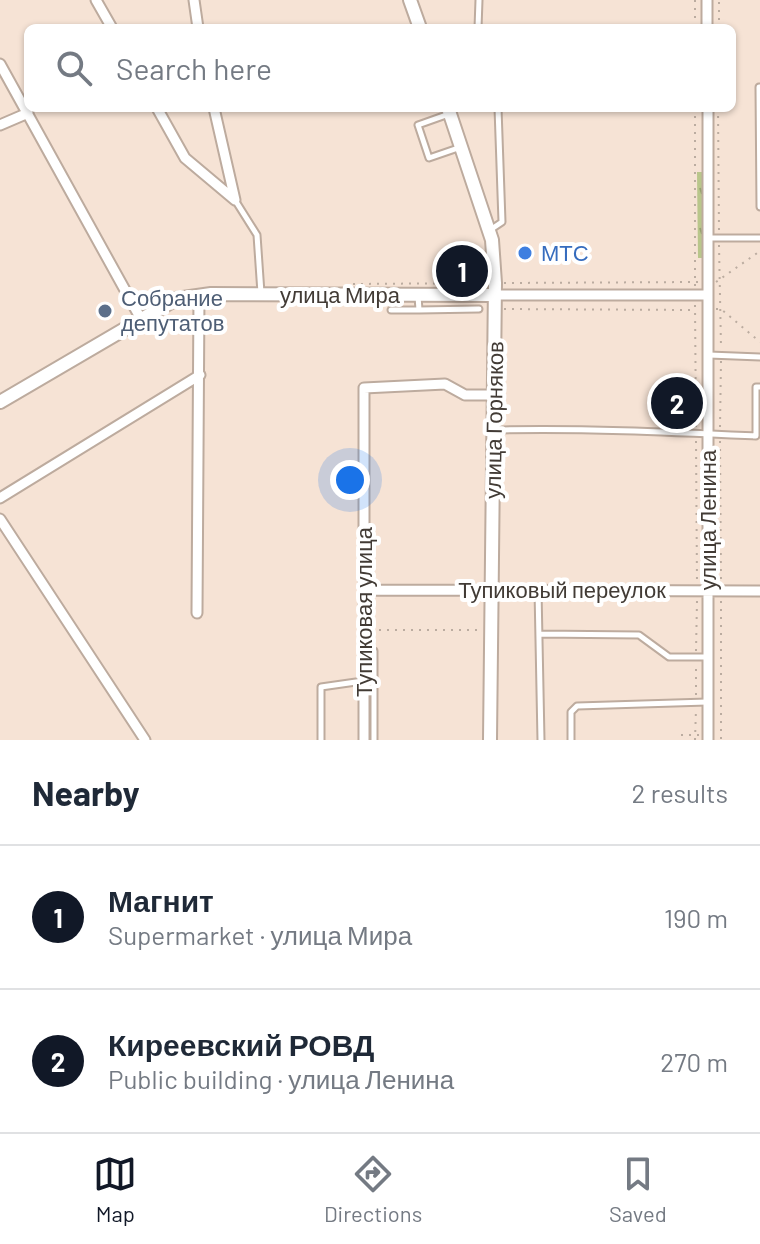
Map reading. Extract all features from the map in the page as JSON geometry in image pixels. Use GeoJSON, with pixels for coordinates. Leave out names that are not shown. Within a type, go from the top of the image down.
{"type":"FeatureCollection","features":[{"type":"Feature","properties":{"kind":"main road"},"geometry":{"type":"LineString","coordinates":[[410,0],[419,24]]}},
{"type":"Feature","properties":{"kind":"main road","name":"улица Горняков"},"geometry":{"type":"LineString","coordinates":[[449,112],[489,230],[496,295],[490,740]]}},
{"type":"Feature","properties":{"kind":"main road","name":"улица Мира"},"geometry":{"type":"LineString","coordinates":[[0,402],[176,299],[199,295],[261,294],[496,295]]}},
{"type":"Feature","properties":{"kind":"street"},"geometry":{"type":"LineString","coordinates":[[96,0],[110,24]]}},
{"type":"Feature","properties":{"kind":"street"},"geometry":{"type":"LineString","coordinates":[[194,0],[197,24]]}},
{"type":"Feature","properties":{"kind":"street"},"geometry":{"type":"LineString","coordinates":[[707,0],[707,24]]}},
{"type":"Feature","properties":{"kind":"street"},"geometry":{"type":"LineString","coordinates":[[0,64],[24,106]]}},
{"type":"Feature","properties":{"kind":"street"},"geometry":{"type":"LineString","coordinates":[[159,112],[185,158],[235,200]]}},
{"type":"Feature","properties":{"kind":"street"},"geometry":{"type":"LineString","coordinates":[[215,112],[235,200]]}},
{"type":"Feature","properties":{"kind":"street","name":"улица Ленина"},"geometry":{"type":"LineString","coordinates":[[708,112],[708,434],[702,591],[708,657],[708,740]]}},
{"type":"Feature","properties":{"kind":"street"},"geometry":{"type":"LineString","coordinates":[[0,125],[28,113],[141,319]]}},
{"type":"Feature","properties":{"kind":"street"},"geometry":{"type":"LineString","coordinates":[[197,613],[199,295]]}},
{"type":"Feature","properties":{"kind":"street","name":"улица Мира"},"geometry":{"type":"LineString","coordinates":[[496,295],[708,295]]}},
{"type":"Feature","properties":{"kind":"street"},"geometry":{"type":"LineString","coordinates":[[0,498],[200,375]]}},
{"type":"Feature","properties":{"kind":"street","name":"Тупиковая улица"},"geometry":{"type":"LineString","coordinates":[[364,740],[364,388],[445,384],[465,395],[495,395]]}},
{"type":"Feature","properties":{"kind":"street"},"geometry":{"type":"LineString","coordinates":[[0,519],[145,740]]}},
{"type":"Feature","properties":{"kind":"street","name":"Тупиковый переулок"},"geometry":{"type":"LineString","coordinates":[[364,590],[760,591]]}},
{"type":"Feature","properties":{"kind":"lane"},"geometry":{"type":"LineString","coordinates":[[478,24],[479,0]]}},
{"type":"Feature","properties":{"kind":"lane"},"geometry":{"type":"LineString","coordinates":[[759,87],[760,207]]}},
{"type":"Feature","properties":{"kind":"lane"},"geometry":{"type":"LineString","coordinates":[[447,112],[418,125],[429,158],[461,147]]}},
{"type":"Feature","properties":{"kind":"lane"},"geometry":{"type":"LineString","coordinates":[[489,230],[502,222],[498,112]]}},
{"type":"Feature","properties":{"kind":"lane"},"geometry":{"type":"LineString","coordinates":[[235,200],[257,235],[261,294]]}},
{"type":"Feature","properties":{"kind":"lane"},"geometry":{"type":"LineString","coordinates":[[708,238],[760,238]]}},
{"type":"Feature","properties":{"kind":"lane"},"geometry":{"type":"LineString","coordinates":[[418,295],[419,310]]}},
{"type":"Feature","properties":{"kind":"lane"},"geometry":{"type":"LineString","coordinates":[[391,310],[479,309]]}},
{"type":"Feature","properties":{"kind":"lane"},"geometry":{"type":"LineString","coordinates":[[708,355],[760,357]]}},
{"type":"Feature","properties":{"kind":"lane"},"geometry":{"type":"LineString","coordinates":[[494,430],[602,427],[756,436],[756,387],[760,387]]}},
{"type":"Feature","properties":{"kind":"lane"},"geometry":{"type":"LineString","coordinates":[[538,590],[541,740]]}},
{"type":"Feature","properties":{"kind":"lane"},"geometry":{"type":"LineString","coordinates":[[539,634],[639,635],[669,657],[708,657]]}},
{"type":"Feature","properties":{"kind":"lane"},"geometry":{"type":"LineString","coordinates":[[364,650],[374,651],[374,740]]}},
{"type":"Feature","properties":{"kind":"lane"},"geometry":{"type":"LineString","coordinates":[[321,740],[321,687],[363,681]]}},
{"type":"Feature","properties":{"kind":"lane"},"geometry":{"type":"LineString","coordinates":[[571,740],[571,712],[577,706],[708,702]]}},
{"type":"Feature","properties":{"kind":"path"},"geometry":{"type":"LineString","coordinates":[[695,0],[695,24]]}},
{"type":"Feature","properties":{"kind":"path"},"geometry":{"type":"LineString","coordinates":[[719,0],[719,24]]}},
{"type":"Feature","properties":{"kind":"path"},"geometry":{"type":"LineString","coordinates":[[695,112],[696,434],[702,591],[696,656],[695,740]]}},
{"type":"Feature","properties":{"kind":"path"},"geometry":{"type":"LineString","coordinates":[[718,112],[721,740]]}},
{"type":"Feature","properties":{"kind":"path"},"geometry":{"type":"LineString","coordinates":[[695,282],[720,282],[760,251]]}},
{"type":"Feature","properties":{"kind":"path"},"geometry":{"type":"LineString","coordinates":[[496,309],[721,309],[760,342]]}},
{"type":"Feature","properties":{"kind":"path"},"geometry":{"type":"LineString","coordinates":[[364,630],[482,630]]}},
{"type":"Feature","properties":{"kind":"green space"},"geometry":{"type":"Polygon","coordinates":[[[697,172],[704,172],[704,258],[698,258],[697,172]]]}},
{"type":"Feature","properties":{"kind":"place","name":"МТС"},"geometry":{"type":"Point","coordinates":[525,253]}},
{"type":"Feature","properties":{"kind":"place","name":"Магнит"},"geometry":{"type":"Point","coordinates":[462,271]}},
{"type":"Feature","properties":{"kind":"place","name":"Собрание депутатов"},"geometry":{"type":"Point","coordinates":[105,311]}},
{"type":"Feature","properties":{"kind":"place","name":"Киреевский РОВД"},"geometry":{"type":"Point","coordinates":[677,403]}}]}
